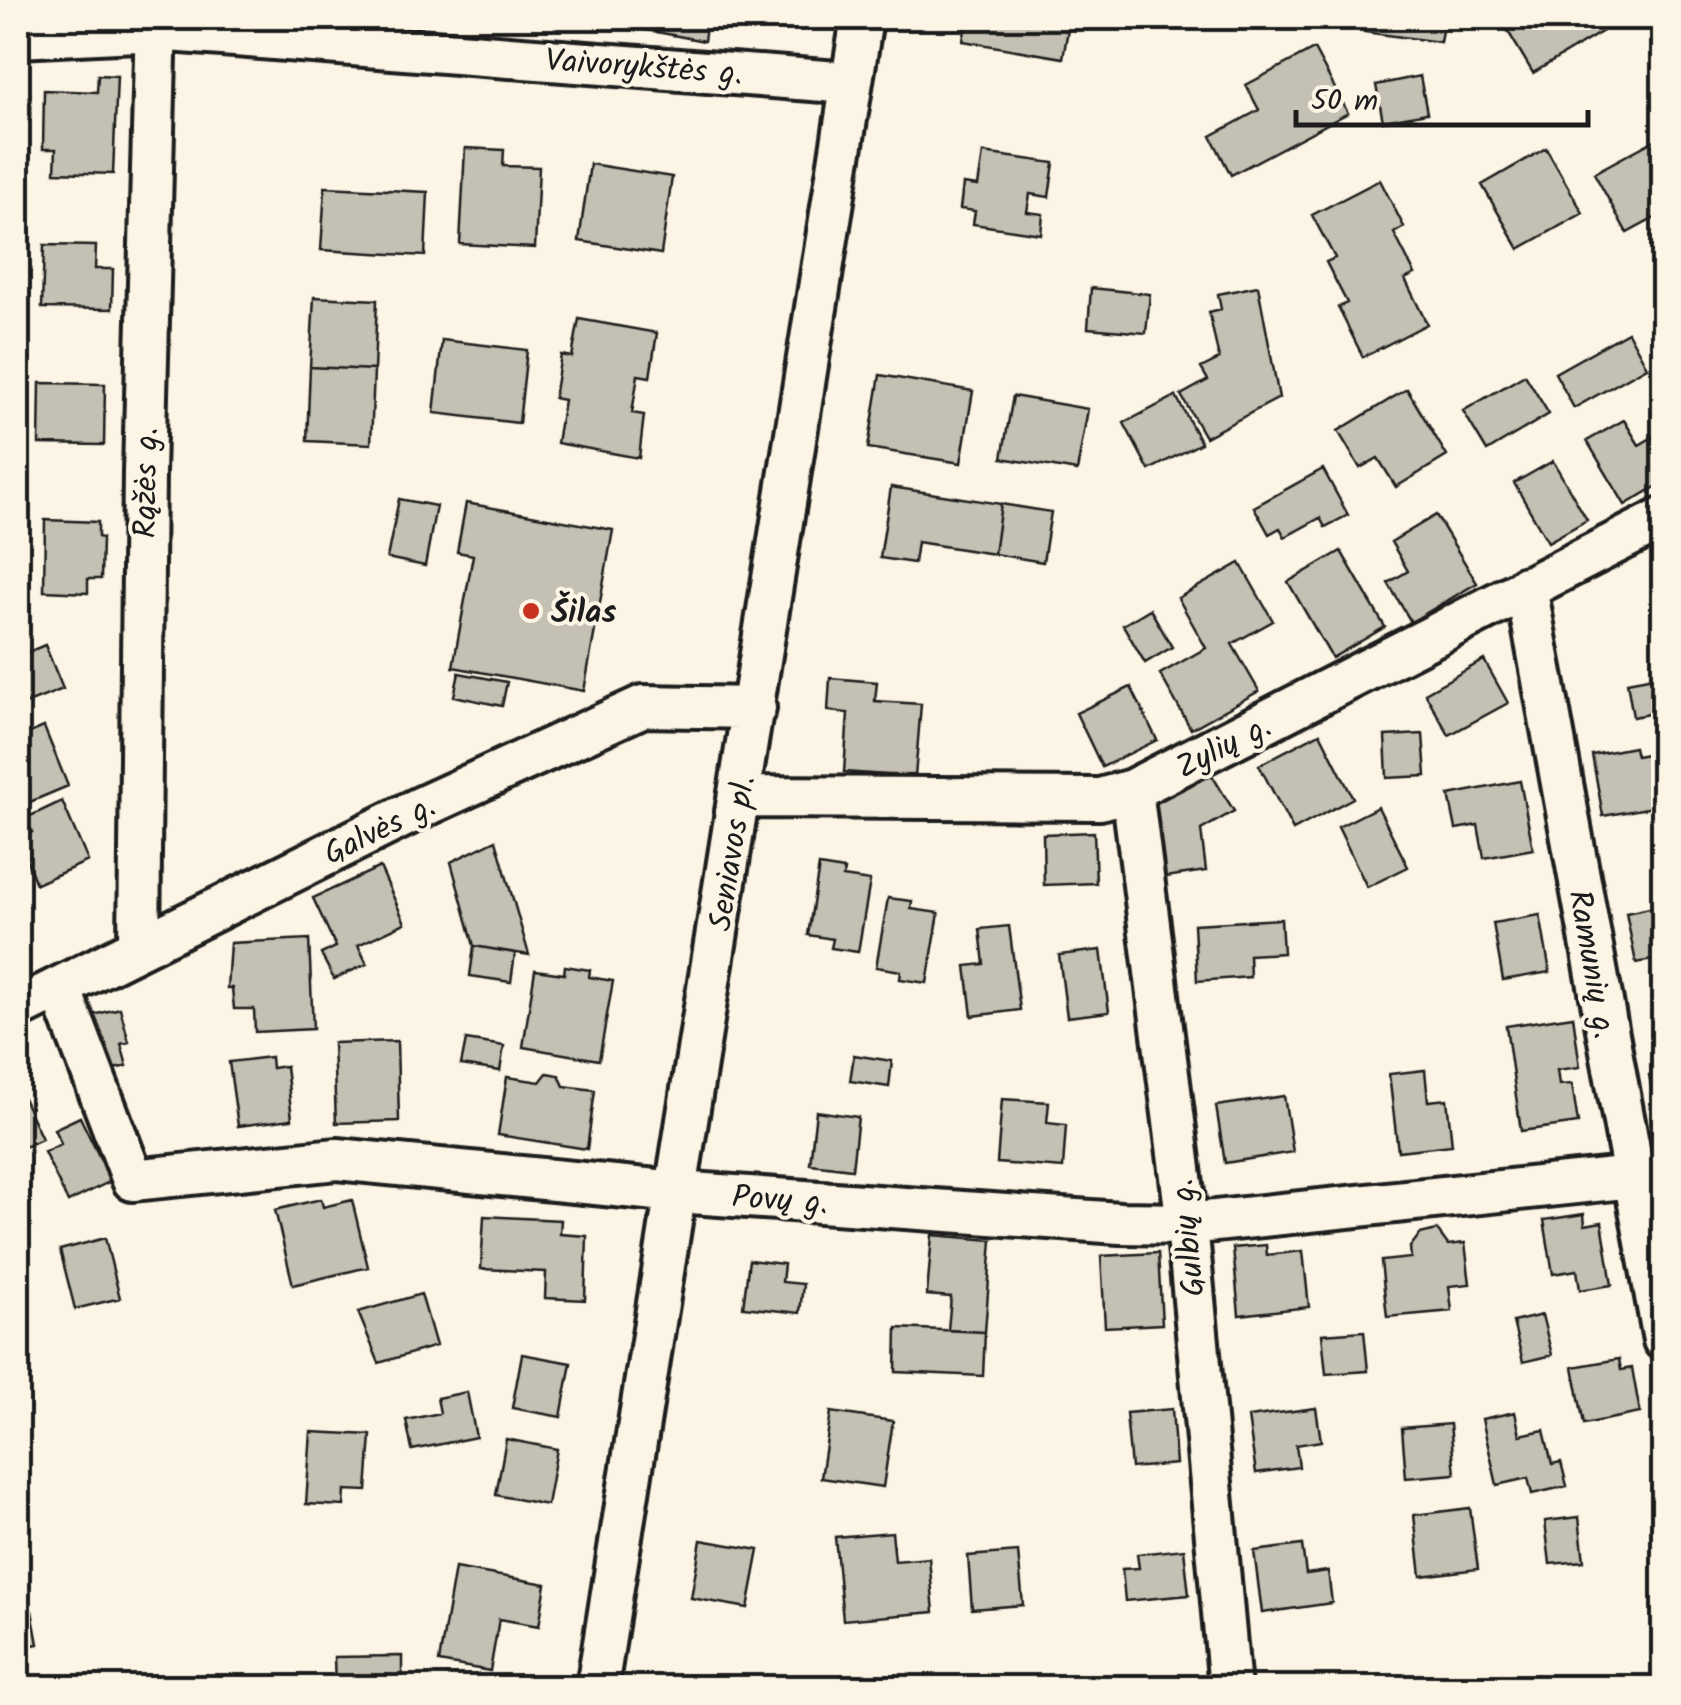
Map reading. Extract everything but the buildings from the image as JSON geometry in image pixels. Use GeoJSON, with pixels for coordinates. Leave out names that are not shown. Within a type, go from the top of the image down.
{"type":"FeatureCollection","features":[{"type":"Feature","properties":{"kind":"street","name":"Seniavos pl."},"geometry":{"type":"LineString","coordinates":[[597,1688],[862,18]]}},
{"type":"Feature","properties":{"kind":"street","name":"Vaivorykštės g."},"geometry":{"type":"LineString","coordinates":[[18,36],[156,24],[851,83]]}},
{"type":"Feature","properties":{"kind":"street","name":"Rąžės g."},"geometry":{"type":"LineString","coordinates":[[139,948],[144,472],[156,24]]}},
{"type":"Feature","properties":{"kind":"street","name":"Zylių g."},"geometry":{"type":"LineString","coordinates":[[739,797],[1100,798],[1132,790],[1664,518]]}},
{"type":"Feature","properties":{"kind":"street","name":"Ramunių g."},"geometry":{"type":"LineString","coordinates":[[1526,588],[1664,1340]]}},
{"type":"Feature","properties":{"kind":"street","name":"Galvės g."},"geometry":{"type":"LineString","coordinates":[[18,1006],[420,808],[643,706],[755,708]]}},
{"type":"Feature","properties":{"kind":"street","name":"Gulbių g."},"geometry":{"type":"LineString","coordinates":[[1132,790],[1187,1224],[1230,1688]]}},
{"type":"Feature","properties":{"kind":"street","name":"Povų g."},"geometry":{"type":"LineString","coordinates":[[60,988],[133,1180],[337,1160],[677,1192],[1120,1223],[1187,1224],[1632,1177]]}},
{"type":"Feature","properties":{"kind":"place","name":"Šilas"},"geometry":{"type":"Point","coordinates":[531,611]}}]}
